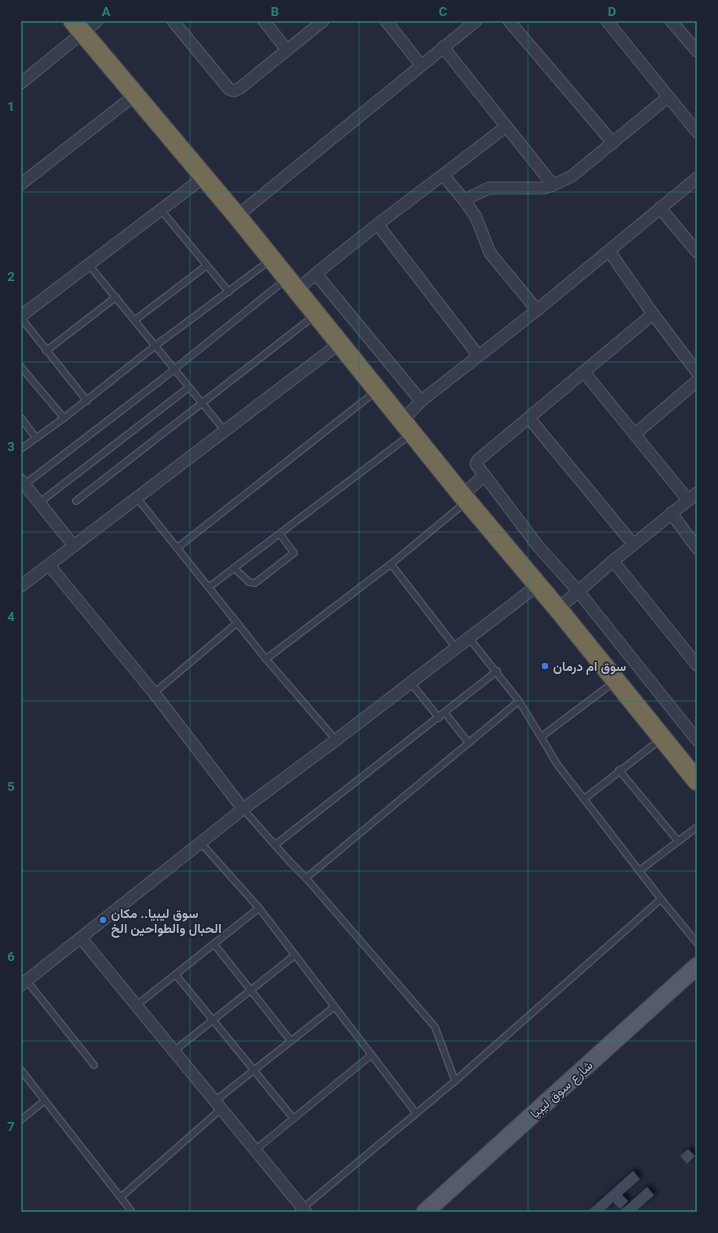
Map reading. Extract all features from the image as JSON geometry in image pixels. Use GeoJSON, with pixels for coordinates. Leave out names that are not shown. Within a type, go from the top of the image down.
{"type":"FeatureCollection","features":[{"type":"Feature","properties":{"kind":"highway"},"geometry":{"type":"LineString","coordinates":[[84,25],[135,96],[237,216],[465,498],[617,681],[697,781]]}},
{"type":"Feature","properties":{"kind":"main road","name":"شارع سوق ليبيا"},"geometry":{"type":"LineString","coordinates":[[425,1212],[697,966]]}},
{"type":"Feature","properties":{"kind":"street"},"geometry":{"type":"LineString","coordinates":[[173,21],[229,89],[234,91],[240,88],[323,21]]}},
{"type":"Feature","properties":{"kind":"street"},"geometry":{"type":"LineString","coordinates":[[264,21],[287,50]]}},
{"type":"Feature","properties":{"kind":"street"},"geometry":{"type":"LineString","coordinates":[[386,21],[421,65]]}},
{"type":"Feature","properties":{"kind":"street"},"geometry":{"type":"LineString","coordinates":[[237,216],[476,21]]}},
{"type":"Feature","properties":{"kind":"street"},"geometry":{"type":"LineString","coordinates":[[509,21],[613,143]]}},
{"type":"Feature","properties":{"kind":"street"},"geometry":{"type":"LineString","coordinates":[[607,21],[668,97],[695,126]]}},
{"type":"Feature","properties":{"kind":"street"},"geometry":{"type":"LineString","coordinates":[[671,21],[697,51]]}},
{"type":"Feature","properties":{"kind":"street"},"geometry":{"type":"LineString","coordinates":[[21,83],[84,25]]}},
{"type":"Feature","properties":{"kind":"street"},"geometry":{"type":"LineString","coordinates":[[443,47],[505,127],[553,185]]}},
{"type":"Feature","properties":{"kind":"street"},"geometry":{"type":"LineString","coordinates":[[21,184],[135,96]]}},
{"type":"Feature","properties":{"kind":"street"},"geometry":{"type":"LineString","coordinates":[[464,200],[489,188],[544,188],[572,176],[668,97]]}},
{"type":"Feature","properties":{"kind":"street"},"geometry":{"type":"LineString","coordinates":[[292,285],[316,274],[378,225],[444,176],[505,127]]}},
{"type":"Feature","properties":{"kind":"street"},"geometry":{"type":"LineString","coordinates":[[444,176],[476,217],[490,253],[537,310]]}},
{"type":"Feature","properties":{"kind":"street"},"geometry":{"type":"LineString","coordinates":[[21,317],[204,177]]}},
{"type":"Feature","properties":{"kind":"street"},"geometry":{"type":"LineString","coordinates":[[408,426],[421,401],[537,310],[697,178]]}},
{"type":"Feature","properties":{"kind":"street"},"geometry":{"type":"LineString","coordinates":[[660,208],[697,252]]}},
{"type":"Feature","properties":{"kind":"street"},"geometry":{"type":"LineString","coordinates":[[378,225],[478,355]]}},
{"type":"Feature","properties":{"kind":"street"},"geometry":{"type":"LineString","coordinates":[[609,251],[653,314],[697,372]]}},
{"type":"Feature","properties":{"kind":"street"},"geometry":{"type":"LineString","coordinates":[[316,274],[421,401]]}},
{"type":"Feature","properties":{"kind":"street"},"geometry":{"type":"LineString","coordinates":[[653,314],[478,460],[476,465],[537,545],[578,591],[697,740]]}},
{"type":"Feature","properties":{"kind":"street"},"geometry":{"type":"LineString","coordinates":[[21,586],[340,343]]}},
{"type":"Feature","properties":{"kind":"street"},"geometry":{"type":"LineString","coordinates":[[584,372],[688,500]]}},
{"type":"Feature","properties":{"kind":"street"},"geometry":{"type":"LineString","coordinates":[[635,434],[697,381]]}},
{"type":"Feature","properties":{"kind":"street"},"geometry":{"type":"LineString","coordinates":[[529,418],[633,544]]}},
{"type":"Feature","properties":{"kind":"street"},"geometry":{"type":"LineString","coordinates":[[465,498],[484,476]]}},
{"type":"Feature","properties":{"kind":"street"},"geometry":{"type":"LineString","coordinates":[[23,482],[74,546]]}},
{"type":"Feature","properties":{"kind":"street"},"geometry":{"type":"LineString","coordinates":[[558,610],[633,544],[697,493]]}},
{"type":"Feature","properties":{"kind":"street"},"geometry":{"type":"LineString","coordinates":[[671,513],[697,548]]}},
{"type":"Feature","properties":{"kind":"street"},"geometry":{"type":"LineString","coordinates":[[613,561],[697,665]]}},
{"type":"Feature","properties":{"kind":"street"},"geometry":{"type":"LineString","coordinates":[[49,565],[154,694],[243,809]]}},
{"type":"Feature","properties":{"kind":"street"},"geometry":{"type":"LineString","coordinates":[[23,980],[81,938],[243,809],[336,740],[538,585]]}},
{"type":"Feature","properties":{"kind":"street"},"geometry":{"type":"LineString","coordinates":[[81,938],[255,1150],[302,1211]]}},
{"type":"Feature","properties":{"kind":"lane"},"geometry":{"type":"LineString","coordinates":[[161,210],[229,292]]}},
{"type":"Feature","properties":{"kind":"lane"},"geometry":{"type":"LineString","coordinates":[[21,449],[87,401],[155,346],[271,259]]}},
{"type":"Feature","properties":{"kind":"lane"},"geometry":{"type":"LineString","coordinates":[[89,265],[225,432]]}},
{"type":"Feature","properties":{"kind":"lane"},"geometry":{"type":"LineString","coordinates":[[135,320],[206,266]]}},
{"type":"Feature","properties":{"kind":"lane"},"geometry":{"type":"LineString","coordinates":[[23,482],[173,370],[292,285]]}},
{"type":"Feature","properties":{"kind":"lane"},"geometry":{"type":"LineString","coordinates":[[46,351],[116,297]]}},
{"type":"Feature","properties":{"kind":"lane"},"geometry":{"type":"LineString","coordinates":[[76,501],[317,314]]}},
{"type":"Feature","properties":{"kind":"lane"},"geometry":{"type":"LineString","coordinates":[[21,317],[46,351],[87,401]]}},
{"type":"Feature","properties":{"kind":"lane"},"geometry":{"type":"LineString","coordinates":[[21,367],[64,418]]}},
{"type":"Feature","properties":{"kind":"lane"},"geometry":{"type":"LineString","coordinates":[[39,503],[188,388]]}},
{"type":"Feature","properties":{"kind":"lane"},"geometry":{"type":"LineString","coordinates":[[177,548],[378,389]]}},
{"type":"Feature","properties":{"kind":"lane"},"geometry":{"type":"LineString","coordinates":[[21,418],[36,438]]}},
{"type":"Feature","properties":{"kind":"lane"},"geometry":{"type":"LineString","coordinates":[[208,587],[280,534],[408,426]]}},
{"type":"Feature","properties":{"kind":"lane"},"geometry":{"type":"LineString","coordinates":[[137,498],[266,659],[336,740]]}},
{"type":"Feature","properties":{"kind":"lane"},"geometry":{"type":"LineString","coordinates":[[266,659],[391,564],[465,498]]}},
{"type":"Feature","properties":{"kind":"lane"},"geometry":{"type":"LineString","coordinates":[[234,568],[249,582],[255,584],[294,553],[280,534]]}},
{"type":"Feature","properties":{"kind":"lane"},"geometry":{"type":"LineString","coordinates":[[391,564],[456,648]]}},
{"type":"Feature","properties":{"kind":"lane"},"geometry":{"type":"LineString","coordinates":[[154,694],[237,623]]}},
{"type":"Feature","properties":{"kind":"lane"},"geometry":{"type":"LineString","coordinates":[[469,638],[497,671],[519,701],[557,764],[639,871],[697,943]]}},
{"type":"Feature","properties":{"kind":"lane"},"geometry":{"type":"LineString","coordinates":[[275,845],[439,718],[497,671]]}},
{"type":"Feature","properties":{"kind":"lane"},"geometry":{"type":"LineString","coordinates":[[541,738],[617,681]]}},
{"type":"Feature","properties":{"kind":"lane"},"geometry":{"type":"LineString","coordinates":[[411,683],[439,718]]}},
{"type":"Feature","properties":{"kind":"lane"},"geometry":{"type":"LineString","coordinates":[[306,878],[519,701]]}},
{"type":"Feature","properties":{"kind":"lane"},"geometry":{"type":"LineString","coordinates":[[445,713],[468,742]]}},
{"type":"Feature","properties":{"kind":"lane"},"geometry":{"type":"LineString","coordinates":[[584,799],[619,770],[662,738]]}},
{"type":"Feature","properties":{"kind":"lane"},"geometry":{"type":"LineString","coordinates":[[619,770],[678,840]]}},
{"type":"Feature","properties":{"kind":"lane"},"geometry":{"type":"LineString","coordinates":[[243,809],[306,878],[435,1027],[455,1081]]}},
{"type":"Feature","properties":{"kind":"lane"},"geometry":{"type":"LineString","coordinates":[[639,871],[697,827]]}},
{"type":"Feature","properties":{"kind":"lane"},"geometry":{"type":"LineString","coordinates":[[201,843],[259,908],[370,1056],[416,1113]]}},
{"type":"Feature","properties":{"kind":"lane"},"geometry":{"type":"LineString","coordinates":[[302,1211],[455,1081],[661,899]]}},
{"type":"Feature","properties":{"kind":"lane"},"geometry":{"type":"LineString","coordinates":[[137,1005],[259,908]]}},
{"type":"Feature","properties":{"kind":"lane"},"geometry":{"type":"LineString","coordinates":[[214,944],[250,991],[291,1040]]}},
{"type":"Feature","properties":{"kind":"lane"},"geometry":{"type":"LineString","coordinates":[[174,1051],[295,955]]}},
{"type":"Feature","properties":{"kind":"lane"},"geometry":{"type":"LineString","coordinates":[[176,975],[293,1118]]}},
{"type":"Feature","properties":{"kind":"lane"},"geometry":{"type":"LineString","coordinates":[[23,980],[94,1065]]}},
{"type":"Feature","properties":{"kind":"lane"},"geometry":{"type":"LineString","coordinates":[[121,1197],[254,1070],[334,1007]]}},
{"type":"Feature","properties":{"kind":"lane"},"geometry":{"type":"LineString","coordinates":[[255,1150],[370,1056]]}},
{"type":"Feature","properties":{"kind":"lane"},"geometry":{"type":"LineString","coordinates":[[21,1070],[132,1212]]}},
{"type":"Feature","properties":{"kind":"lane"},"geometry":{"type":"LineString","coordinates":[[21,1120],[44,1101]]}},
{"type":"Feature","properties":{"kind":"building"},"geometry":{"type":"Polygon","coordinates":[[[688,1149],[695,1156],[687,1164],[680,1156],[688,1149]]]}},
{"type":"Feature","properties":{"kind":"building"},"geometry":{"type":"Polygon","coordinates":[[[633,1171],[640,1179],[622,1195],[628,1201],[620,1209],[613,1202],[603,1212],[587,1212],[633,1171]]]}},
{"type":"Feature","properties":{"kind":"building"},"geometry":{"type":"Polygon","coordinates":[[[647,1187],[654,1195],[635,1212],[619,1212],[647,1187]]]}},
{"type":"Feature","properties":{"kind":"place","name":"سوق ام درمان"},"geometry":{"type":"Point","coordinates":[545,666]}},
{"type":"Feature","properties":{"kind":"place","name":"سوق ليبيا.. مكان الحبال والطواحين الخ"},"geometry":{"type":"Point","coordinates":[103,920]}}]}
